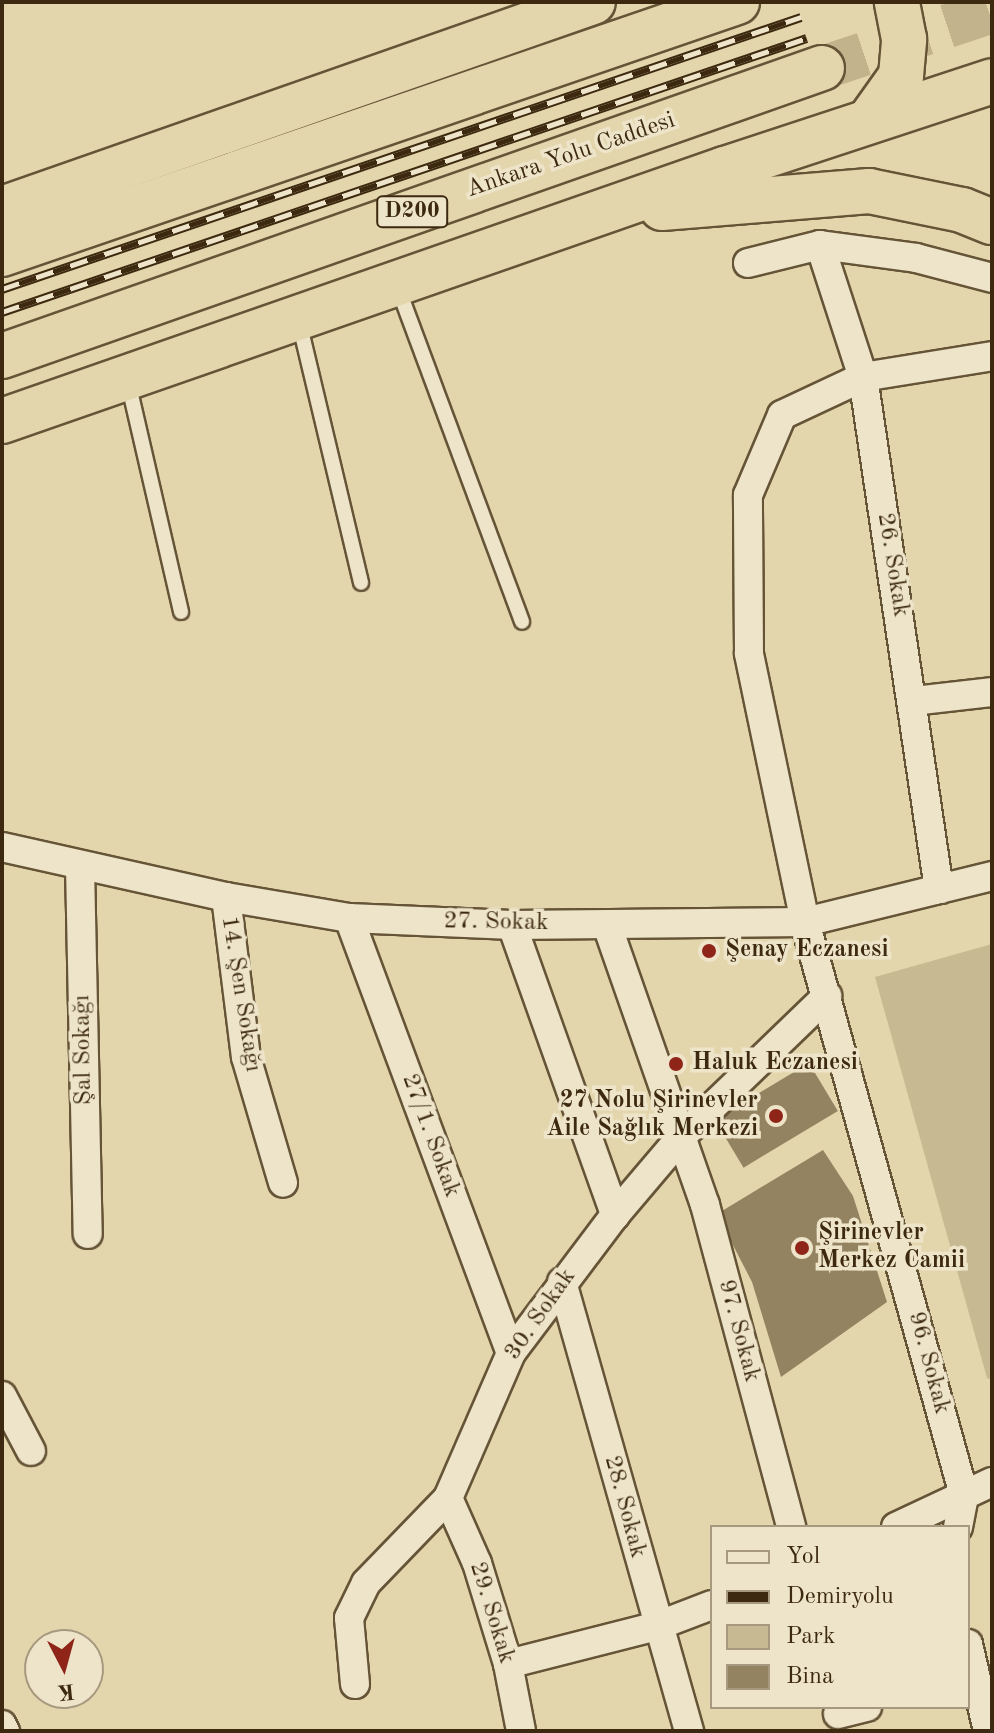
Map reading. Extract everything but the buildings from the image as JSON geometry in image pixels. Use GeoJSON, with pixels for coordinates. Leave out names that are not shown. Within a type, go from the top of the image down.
{"type":"FeatureCollection","features":[{"type":"Feature","properties":{"kind":"highway"},"geometry":{"type":"LineString","coordinates":[[2,209],[593,2]]}},
{"type":"Feature","properties":{"kind":"highway"},"geometry":{"type":"LineString","coordinates":[[2,254],[737,2]]}},
{"type":"Feature","properties":{"kind":"highway"},"geometry":{"type":"LineString","coordinates":[[869,121],[901,76],[904,39],[897,2]]}},
{"type":"Feature","properties":{"kind":"highway","name":"Ankara Yolu Caddesi"},"geometry":{"type":"LineString","coordinates":[[2,356],[822,68]]}},
{"type":"Feature","properties":{"kind":"highway"},"geometry":{"type":"LineString","coordinates":[[2,421],[992,81]]}},
{"type":"Feature","properties":{"kind":"highway"},"geometry":{"type":"LineString","coordinates":[[604,212],[869,191],[962,210],[992,222]]}},
{"type":"Feature","properties":{"kind":"street"},"geometry":{"type":"LineString","coordinates":[[748,263],[820,245],[916,258],[992,279]]}},
{"type":"Feature","properties":{"kind":"street","name":"26. Sokak"},"geometry":{"type":"LineString","coordinates":[[820,245],[863,377],[939,889]]}},
{"type":"Feature","properties":{"kind":"street","name":"96. Sokak"},"geometry":{"type":"LineString","coordinates":[[958,1525],[964,1495],[805,922],[749,653],[748,495],[782,415],[863,377],[992,356]]}},
{"type":"Feature","properties":{"kind":"street"},"geometry":{"type":"LineString","coordinates":[[913,701],[992,692]]}},
{"type":"Feature","properties":{"kind":"street","name":"27. Sokak"},"geometry":{"type":"LineString","coordinates":[[2,847],[226,897],[349,918],[512,925],[805,922],[992,876]]}},
{"type":"Feature","properties":{"kind":"street","name":"Şal Sokağı"},"geometry":{"type":"LineString","coordinates":[[80,866],[88,1234]]}},
{"type":"Feature","properties":{"kind":"street","name":"14. Şen Sokağı"},"geometry":{"type":"LineString","coordinates":[[226,897],[246,1057],[283,1183]]}},
{"type":"Feature","properties":{"kind":"street","name":"27/1. Sokak"},"geometry":{"type":"LineString","coordinates":[[349,918],[511,1353]]}},
{"type":"Feature","properties":{"kind":"street"},"geometry":{"type":"LineString","coordinates":[[512,925],[615,1215]]}},
{"type":"Feature","properties":{"kind":"street","name":"97. Sokak"},"geometry":{"type":"LineString","coordinates":[[607,925],[705,1205],[790,1525]]}},
{"type":"Feature","properties":{"kind":"street","name":"30. Sokak"},"geometry":{"type":"LineString","coordinates":[[355,1684],[349,1618],[366,1583],[448,1498],[511,1353],[562,1282],[682,1136],[827,996]]}},
{"type":"Feature","properties":{"kind":"street","name":"28. Sokak"},"geometry":{"type":"LineString","coordinates":[[562,1282],[689,1731]]}},
{"type":"Feature","properties":{"kind":"street"},"geometry":{"type":"LineString","coordinates":[[2,1396],[31,1451]]}},
{"type":"Feature","properties":{"kind":"street"},"geometry":{"type":"LineString","coordinates":[[900,1525],[992,1482]]}},
{"type":"Feature","properties":{"kind":"street","name":"29. Sokak"},"geometry":{"type":"LineString","coordinates":[[448,1498],[477,1563],[508,1664],[521,1731]]}},
{"type":"Feature","properties":{"kind":"street"},"geometry":{"type":"LineString","coordinates":[[508,1664],[657,1626],[710,1606]]}},
{"type":"Feature","properties":{"kind":"street"},"geometry":{"type":"LineString","coordinates":[[970,1651],[988,1731]]}},
{"type":"Feature","properties":{"kind":"street"},"geometry":{"type":"LineString","coordinates":[[839,1717],[861,1709]]}},
{"type":"Feature","properties":{"kind":"street"},"geometry":{"type":"LineString","coordinates":[[2,1725],[5,1731]]}},
{"type":"Feature","properties":{"kind":"lane"},"geometry":{"type":"LineString","coordinates":[[396,284],[522,622]]}},
{"type":"Feature","properties":{"kind":"lane"},"geometry":{"type":"LineString","coordinates":[[298,318],[361,583]]}},
{"type":"Feature","properties":{"kind":"lane"},"geometry":{"type":"LineString","coordinates":[[127,378],[181,612]]}},
{"type":"Feature","properties":{"kind":"green space"},"geometry":{"type":"Polygon","coordinates":[[[992,944],[992,1380],[987,1378],[875,977],[992,944]]]}},
{"type":"Feature","properties":{"kind":"tunnel"},"geometry":{"type":"LineString","coordinates":[[822,68],[992,11]]}},
{"type":"Feature","properties":{"kind":"railway"},"geometry":{"type":"LineString","coordinates":[[2,289],[801,17]]}},
{"type":"Feature","properties":{"kind":"railway"},"geometry":{"type":"LineString","coordinates":[[2,312],[807,38]]}},
{"type":"Feature","properties":{"kind":"place","name":"Şenay Eczanesi"},"geometry":{"type":"Point","coordinates":[709,951]}},
{"type":"Feature","properties":{"kind":"place","name":"Haluk Eczanesi"},"geometry":{"type":"Point","coordinates":[676,1064]}},
{"type":"Feature","properties":{"kind":"place","name":"27 Nolu Şirinevler Aile Sağlık Merkezi"},"geometry":{"type":"Point","coordinates":[776,1116]}},
{"type":"Feature","properties":{"kind":"place","name":"Şirinevler Merkez Camii"},"geometry":{"type":"Point","coordinates":[802,1248]}}]}
